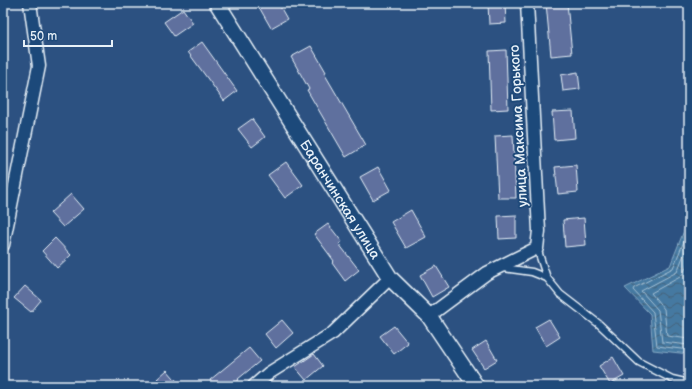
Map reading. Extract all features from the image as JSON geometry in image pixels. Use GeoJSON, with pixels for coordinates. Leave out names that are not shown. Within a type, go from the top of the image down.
{"type":"FeatureCollection","features":[{"type":"Feature","properties":{"kind":"street"},"geometry":{"type":"LineString","coordinates":[[3,245],[39,66],[30,3]]}},
{"type":"Feature","properties":{"kind":"street","name":"Баранчинская улица"},"geometry":{"type":"LineString","coordinates":[[217,3],[390,278],[429,316],[476,386]]}},
{"type":"Feature","properties":{"kind":"street","name":"улица Максима Горького"},"geometry":{"type":"LineString","coordinates":[[527,3],[539,231],[537,248]]}},
{"type":"Feature","properties":{"kind":"street"},"geometry":{"type":"LineString","coordinates":[[429,316],[487,272],[537,248]]}},
{"type":"Feature","properties":{"kind":"street"},"geometry":{"type":"LineString","coordinates":[[254,386],[269,373],[333,333],[390,278]]}},
{"type":"Feature","properties":{"kind":"lane"},"geometry":{"type":"LineString","coordinates":[[537,248],[547,278],[560,294],[600,324],[639,362],[672,379],[689,383]]}},
{"type":"Feature","properties":{"kind":"lane"},"geometry":{"type":"LineString","coordinates":[[497,268],[532,272],[547,278]]}},
{"type":"Feature","properties":{"kind":"water"},"geometry":{"type":"Polygon","coordinates":[[[689,218],[689,354],[653,350],[650,314],[625,288],[670,266],[689,218]]]}},
{"type":"Feature","properties":{"kind":"building"},"geometry":{"type":"Polygon","coordinates":[[[267,3],[278,3],[287,19],[271,28],[259,7],[267,3]]]}},
{"type":"Feature","properties":{"kind":"building"},"geometry":{"type":"Polygon","coordinates":[[[488,3],[505,3],[506,23],[489,24],[488,3]]]}},
{"type":"Feature","properties":{"kind":"building"},"geometry":{"type":"Polygon","coordinates":[[[546,3],[567,3],[572,54],[551,56],[546,3]]]}},
{"type":"Feature","properties":{"kind":"building"},"geometry":{"type":"Polygon","coordinates":[[[183,9],[193,23],[174,36],[164,22],[183,9]]]}},
{"type":"Feature","properties":{"kind":"building"},"geometry":{"type":"Polygon","coordinates":[[[202,42],[237,91],[224,101],[188,52],[202,42]]]}},
{"type":"Feature","properties":{"kind":"building"},"geometry":{"type":"Polygon","coordinates":[[[311,46],[326,72],[324,73],[366,145],[346,157],[307,90],[309,89],[291,57],[311,46]]]}},
{"type":"Feature","properties":{"kind":"building"},"geometry":{"type":"Polygon","coordinates":[[[506,50],[508,109],[491,110],[489,51],[506,50]]]}},
{"type":"Feature","properties":{"kind":"building"},"geometry":{"type":"Polygon","coordinates":[[[578,72],[580,89],[563,91],[561,75],[578,72]]]}},
{"type":"Feature","properties":{"kind":"building"},"geometry":{"type":"Polygon","coordinates":[[[573,111],[575,138],[554,140],[552,112],[573,111]]]}},
{"type":"Feature","properties":{"kind":"building"},"geometry":{"type":"Polygon","coordinates":[[[252,119],[265,137],[252,147],[238,129],[252,119]]]}},
{"type":"Feature","properties":{"kind":"building"},"geometry":{"type":"Polygon","coordinates":[[[513,135],[516,198],[498,198],[495,136],[513,135]]]}},
{"type":"Feature","properties":{"kind":"building"},"geometry":{"type":"Polygon","coordinates":[[[286,162],[303,185],[285,198],[268,175],[286,162]]]}},
{"type":"Feature","properties":{"kind":"building"},"geometry":{"type":"Polygon","coordinates":[[[576,165],[578,192],[558,194],[555,167],[576,165]]]}},
{"type":"Feature","properties":{"kind":"building"},"geometry":{"type":"Polygon","coordinates":[[[378,167],[391,190],[373,200],[360,177],[378,167]]]}},
{"type":"Feature","properties":{"kind":"building"},"geometry":{"type":"Polygon","coordinates":[[[71,194],[84,209],[63,227],[50,213],[71,194]]]}},
{"type":"Feature","properties":{"kind":"building"},"geometry":{"type":"Polygon","coordinates":[[[411,210],[426,237],[406,248],[391,222],[411,210]]]}},
{"type":"Feature","properties":{"kind":"building"},"geometry":{"type":"Polygon","coordinates":[[[516,215],[516,238],[499,239],[498,216],[516,215]]]}},
{"type":"Feature","properties":{"kind":"building"},"geometry":{"type":"Polygon","coordinates":[[[584,218],[586,245],[565,247],[563,220],[584,218]]]}},
{"type":"Feature","properties":{"kind":"building"},"geometry":{"type":"Polygon","coordinates":[[[328,224],[342,242],[339,244],[359,270],[345,281],[332,263],[334,261],[314,234],[328,224]]]}},
{"type":"Feature","properties":{"kind":"building"},"geometry":{"type":"Polygon","coordinates":[[[55,238],[71,255],[57,268],[42,251],[55,238]]]}},
{"type":"Feature","properties":{"kind":"building"},"geometry":{"type":"Polygon","coordinates":[[[436,266],[449,287],[432,297],[420,275],[436,266]]]}},
{"type":"Feature","properties":{"kind":"building"},"geometry":{"type":"Polygon","coordinates":[[[25,286],[41,300],[31,312],[14,298],[25,286]]]}},
{"type":"Feature","properties":{"kind":"building"},"geometry":{"type":"Polygon","coordinates":[[[549,319],[560,337],[546,346],[535,327],[549,319]]]}},
{"type":"Feature","properties":{"kind":"building"},"geometry":{"type":"Polygon","coordinates":[[[282,320],[293,333],[276,348],[265,334],[282,320]]]}},
{"type":"Feature","properties":{"kind":"building"},"geometry":{"type":"Polygon","coordinates":[[[394,326],[408,343],[394,354],[380,336],[394,326]]]}},
{"type":"Feature","properties":{"kind":"building"},"geometry":{"type":"Polygon","coordinates":[[[486,341],[497,360],[484,368],[472,350],[486,341]]]}},
{"type":"Feature","properties":{"kind":"building"},"geometry":{"type":"Polygon","coordinates":[[[249,348],[260,361],[231,386],[215,386],[210,380],[249,348]]]}},
{"type":"Feature","properties":{"kind":"building"},"geometry":{"type":"Polygon","coordinates":[[[314,354],[323,366],[306,380],[295,367],[314,354]]]}},
{"type":"Feature","properties":{"kind":"building"},"geometry":{"type":"Polygon","coordinates":[[[613,357],[624,376],[610,384],[599,366],[613,357]]]}},
{"type":"Feature","properties":{"kind":"building"},"geometry":{"type":"Polygon","coordinates":[[[167,370],[181,386],[164,386],[157,379],[167,370]]]}}]}
